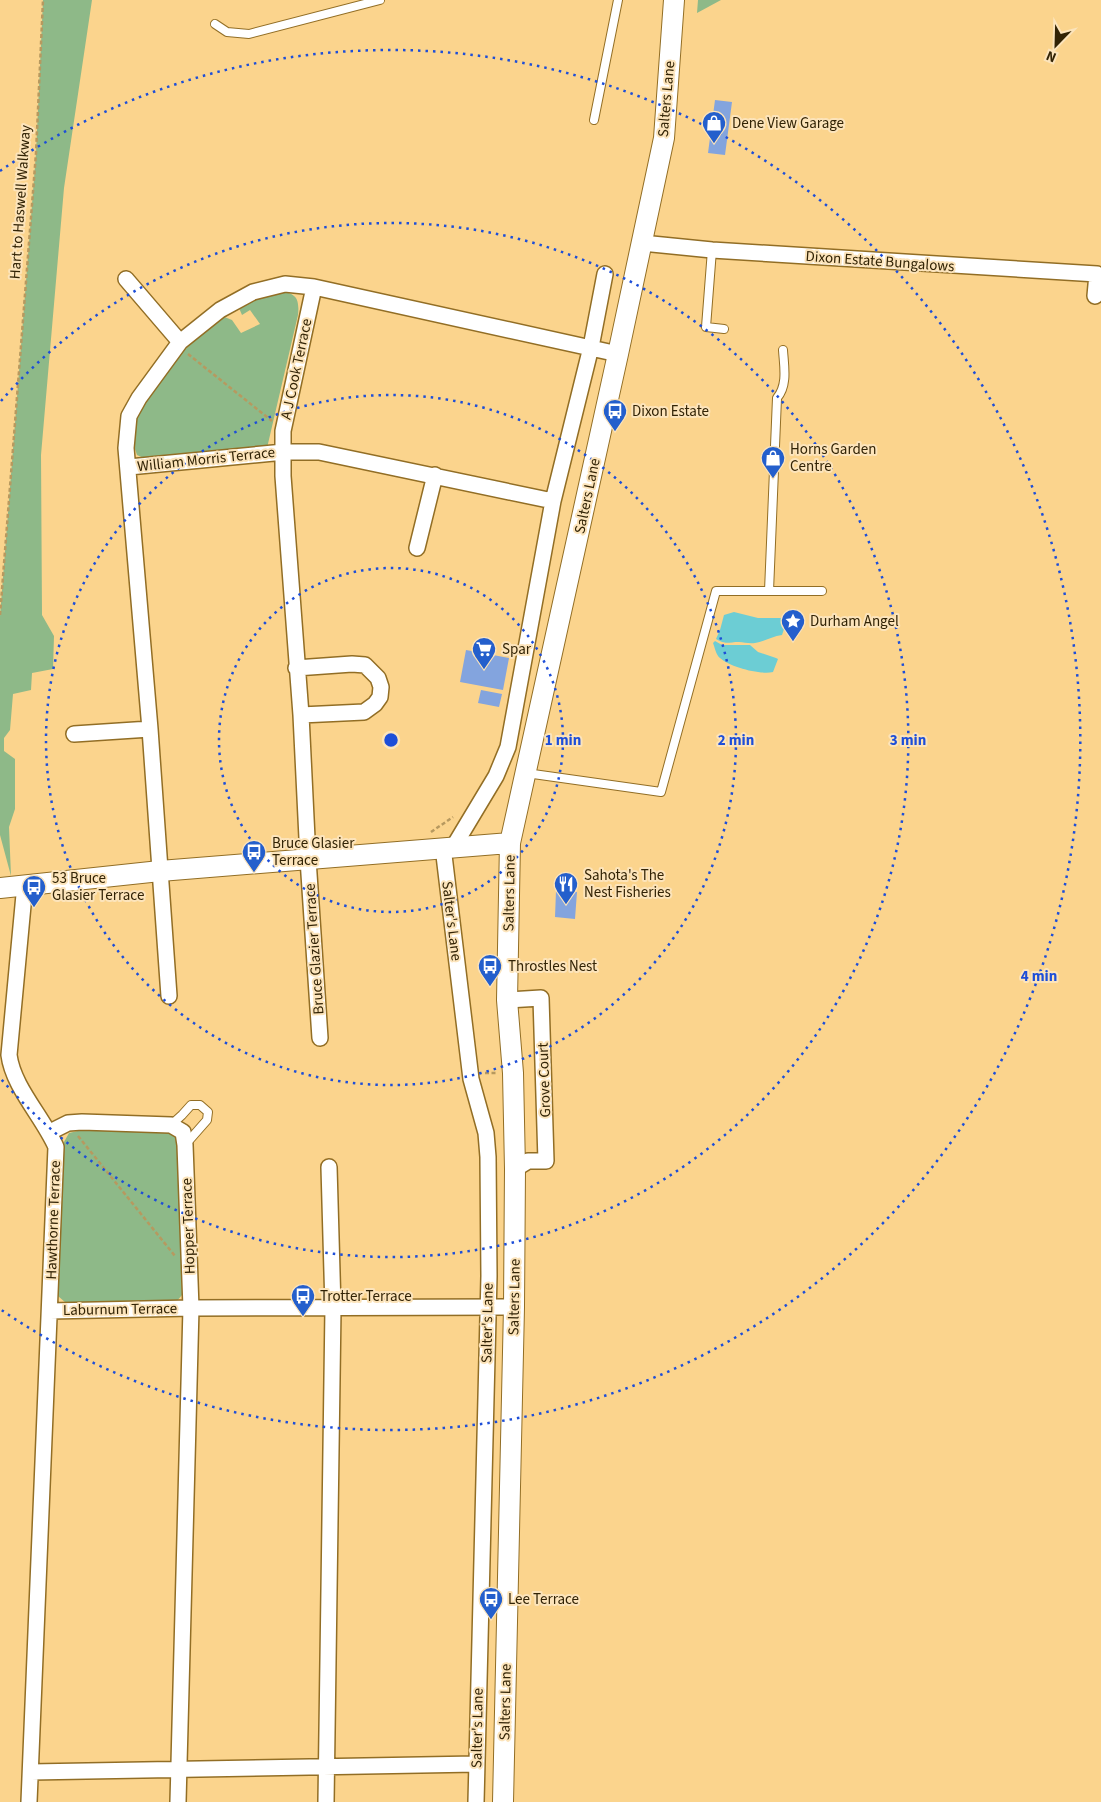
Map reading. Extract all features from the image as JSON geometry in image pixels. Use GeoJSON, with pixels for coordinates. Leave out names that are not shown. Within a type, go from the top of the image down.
{"type":"FeatureCollection","features":[{"type":"Feature","properties":{"kind":"main road","name":"Salters Lane"},"geometry":{"type":"LineString","coordinates":[[503,1802],[514,1307],[515,1169],[513,1073],[507,1000],[510,842],[664,138],[674,0]]}},
{"type":"Feature","properties":{"kind":"main road"},"geometry":{"type":"LineString","coordinates":[[0,888],[160,871],[510,842]]}},
{"type":"Feature","properties":{"kind":"street","name":"Dixon Estate Bungalows"},"geometry":{"type":"LineString","coordinates":[[642,243],[712,250],[1097,274],[1095,296]]}},
{"type":"Feature","properties":{"kind":"street"},"geometry":{"type":"LineString","coordinates":[[449,847],[469,821],[496,776],[508,747],[553,501],[591,347],[605,274]]}},
{"type":"Feature","properties":{"kind":"street"},"geometry":{"type":"LineString","coordinates":[[126,279],[178,344]]}},
{"type":"Feature","properties":{"kind":"street"},"geometry":{"type":"LineString","coordinates":[[169,996],[150,728],[126,448],[129,416],[139,398],[178,344],[220,310],[253,292],[285,284],[314,287],[618,354]]}},
{"type":"Feature","properties":{"kind":"street","name":"A J Cook Terrace"},"geometry":{"type":"LineString","coordinates":[[296,668],[283,476],[284,427],[314,287]]}},
{"type":"Feature","properties":{"kind":"street","name":"William Morris Terrace"},"geometry":{"type":"LineString","coordinates":[[129,467],[284,452],[319,452],[553,501]]}},
{"type":"Feature","properties":{"kind":"street"},"geometry":{"type":"LineString","coordinates":[[417,548],[435,475]]}},
{"type":"Feature","properties":{"kind":"street"},"geometry":{"type":"LineString","coordinates":[[296,668],[352,664],[365,665],[378,678],[380,687],[380,697],[375,704],[364,712],[301,715]]}},
{"type":"Feature","properties":{"kind":"street","name":"Bruce Glazier Terrace"},"geometry":{"type":"LineString","coordinates":[[296,668],[301,715],[320,1038]]}},
{"type":"Feature","properties":{"kind":"street"},"geometry":{"type":"LineString","coordinates":[[74,734],[150,728]]}},
{"type":"Feature","properties":{"kind":"street","name":"Salter's Lane"},"geometry":{"type":"LineString","coordinates":[[449,847],[471,1079],[486,1133],[488,1157],[488,1307],[476,1802]]}},
{"type":"Feature","properties":{"kind":"street","name":"Hawthorne Terrace"},"geometry":{"type":"LineString","coordinates":[[25,884],[10,1050],[11,1069],[50,1132],[56,1147],[30,1802]]}},
{"type":"Feature","properties":{"kind":"street","name":"Grove Court"},"geometry":{"type":"LineString","coordinates":[[507,1000],[541,998],[546,1162],[528,1161],[515,1169]]}},
{"type":"Feature","properties":{"kind":"street"},"geometry":{"type":"LineString","coordinates":[[50,1132],[68,1123],[82,1122],[171,1125],[183,1132],[185,1145]]}},
{"type":"Feature","properties":{"kind":"street","name":"Hopper Terrace"},"geometry":{"type":"LineString","coordinates":[[178,1802],[191,1308],[185,1145]]}},
{"type":"Feature","properties":{"kind":"street"},"geometry":{"type":"LineString","coordinates":[[326,1802],[333,1308],[330,1167]]}},
{"type":"Feature","properties":{"kind":"street","name":"Laburnum Terrace"},"geometry":{"type":"LineString","coordinates":[[50,1311],[191,1308],[514,1307]]}},
{"type":"Feature","properties":{"kind":"street"},"geometry":{"type":"LineString","coordinates":[[31,1772],[476,1764]]}},
{"type":"Feature","properties":{"kind":"lane"},"geometry":{"type":"LineString","coordinates":[[215,24],[226,32],[249,34],[380,0]]}},
{"type":"Feature","properties":{"kind":"lane"},"geometry":{"type":"LineString","coordinates":[[594,120],[618,0]]}},
{"type":"Feature","properties":{"kind":"lane"},"geometry":{"type":"LineString","coordinates":[[712,250],[706,326],[724,329]]}},
{"type":"Feature","properties":{"kind":"lane"},"geometry":{"type":"LineString","coordinates":[[769,591],[777,398],[782,391],[784,383],[783,350]]}},
{"type":"Feature","properties":{"kind":"lane"},"geometry":{"type":"LineString","coordinates":[[526,773],[661,792],[716,591],[822,591]]}},
{"type":"Feature","properties":{"kind":"lane"},"geometry":{"type":"LineString","coordinates":[[171,1125],[191,1105],[200,1105],[208,1112],[207,1120],[185,1145]]}},
{"type":"Feature","properties":{"kind":"path","name":"Hart to Haswell Walkway"},"geometry":{"type":"LineString","coordinates":[[0,615],[36,153],[43,0]]}},
{"type":"Feature","properties":{"kind":"path"},"geometry":{"type":"LineString","coordinates":[[178,344],[272,421],[284,427]]}},
{"type":"Feature","properties":{"kind":"path"},"geometry":{"type":"LineString","coordinates":[[414,850],[425,835],[454,816],[469,821]]}},
{"type":"Feature","properties":{"kind":"path"},"geometry":{"type":"LineString","coordinates":[[68,1123],[190,1275]]}},
{"type":"Feature","properties":{"kind":"green space"},"geometry":{"type":"Polygon","coordinates":[[[43,0],[92,0],[64,188],[41,455],[42,615],[54,636],[53,669],[32,673],[31,690],[13,694],[10,730],[4,738],[4,751],[15,759],[15,809],[9,827],[11,876],[0,835],[0,616],[36,153],[43,0]]]}},
{"type":"Feature","properties":{"kind":"green space"},"geometry":{"type":"Polygon","coordinates":[[[698,0],[721,0],[697,13],[698,0]]]}},
{"type":"Feature","properties":{"kind":"green space"},"geometry":{"type":"Polygon","coordinates":[[[276,291],[291,294],[297,299],[298,315],[267,448],[146,459],[137,455],[133,443],[135,421],[150,391],[180,354],[222,316],[232,320],[241,333],[260,324],[250,310],[242,315],[239,308],[248,300],[276,291]]]}},
{"type":"Feature","properties":{"kind":"green space"},"geometry":{"type":"Polygon","coordinates":[[[82,1130],[166,1132],[178,1139],[182,1295],[177,1301],[66,1303],[58,1296],[64,1142],[69,1133],[82,1130]]]}},
{"type":"Feature","properties":{"kind":"water"},"geometry":{"type":"Polygon","coordinates":[[[734,612],[758,618],[781,618],[786,623],[782,635],[753,643],[725,643],[719,641],[716,639],[724,615],[734,612]]]}},
{"type":"Feature","properties":{"kind":"water"},"geometry":{"type":"Polygon","coordinates":[[[715,641],[722,645],[750,645],[758,652],[778,659],[773,672],[753,671],[725,661],[717,653],[713,643],[715,641]]]}},
{"type":"Feature","properties":{"kind":"building"},"geometry":{"type":"Polygon","coordinates":[[[715,100],[732,102],[725,155],[708,153],[715,100]]]}},
{"type":"Feature","properties":{"kind":"building","name":"Spar"},"geometry":{"type":"Polygon","coordinates":[[[466,650],[509,658],[503,690],[460,682],[466,650]]]}},
{"type":"Feature","properties":{"kind":"building"},"geometry":{"type":"Polygon","coordinates":[[[481,690],[502,694],[499,707],[478,703],[481,690]]]}},
{"type":"Feature","properties":{"kind":"building","name":"Sahota's The Nest Fisheries"},"geometry":{"type":"Polygon","coordinates":[[[556,891],[577,892],[575,919],[555,917],[556,891]]]}},
{"type":"Feature","properties":{"kind":"place","name":"Dene View Garage"},"geometry":{"type":"Point","coordinates":[714,144]}},
{"type":"Feature","properties":{"kind":"place","name":"Dixon Estate"},"geometry":{"type":"Point","coordinates":[615,432]}},
{"type":"Feature","properties":{"kind":"place","name":"Horns Garden Centre"},"geometry":{"type":"Point","coordinates":[773,479]}},
{"type":"Feature","properties":{"kind":"place","name":"Durham Angel"},"geometry":{"type":"Point","coordinates":[793,642]}},
{"type":"Feature","properties":{"kind":"place","name":"Spar"},"geometry":{"type":"Point","coordinates":[484,670]}},
{"type":"Feature","properties":{"kind":"place","name":"Bruce Glasier Terrace"},"geometry":{"type":"Point","coordinates":[254,873]}},
{"type":"Feature","properties":{"kind":"place","name":"Sahota's The Nest Fisheries"},"geometry":{"type":"Point","coordinates":[566,905]}},
{"type":"Feature","properties":{"kind":"place","name":"53 Bruce Glasier Terrace"},"geometry":{"type":"Point","coordinates":[34,908]}},
{"type":"Feature","properties":{"kind":"place","name":"Throstles Nest"},"geometry":{"type":"Point","coordinates":[490,987]}},
{"type":"Feature","properties":{"kind":"place","name":"Trotter Terrace"},"geometry":{"type":"Point","coordinates":[303,1317]}},
{"type":"Feature","properties":{"kind":"place","name":"Lee Terrace"},"geometry":{"type":"Point","coordinates":[491,1620]}}]}
